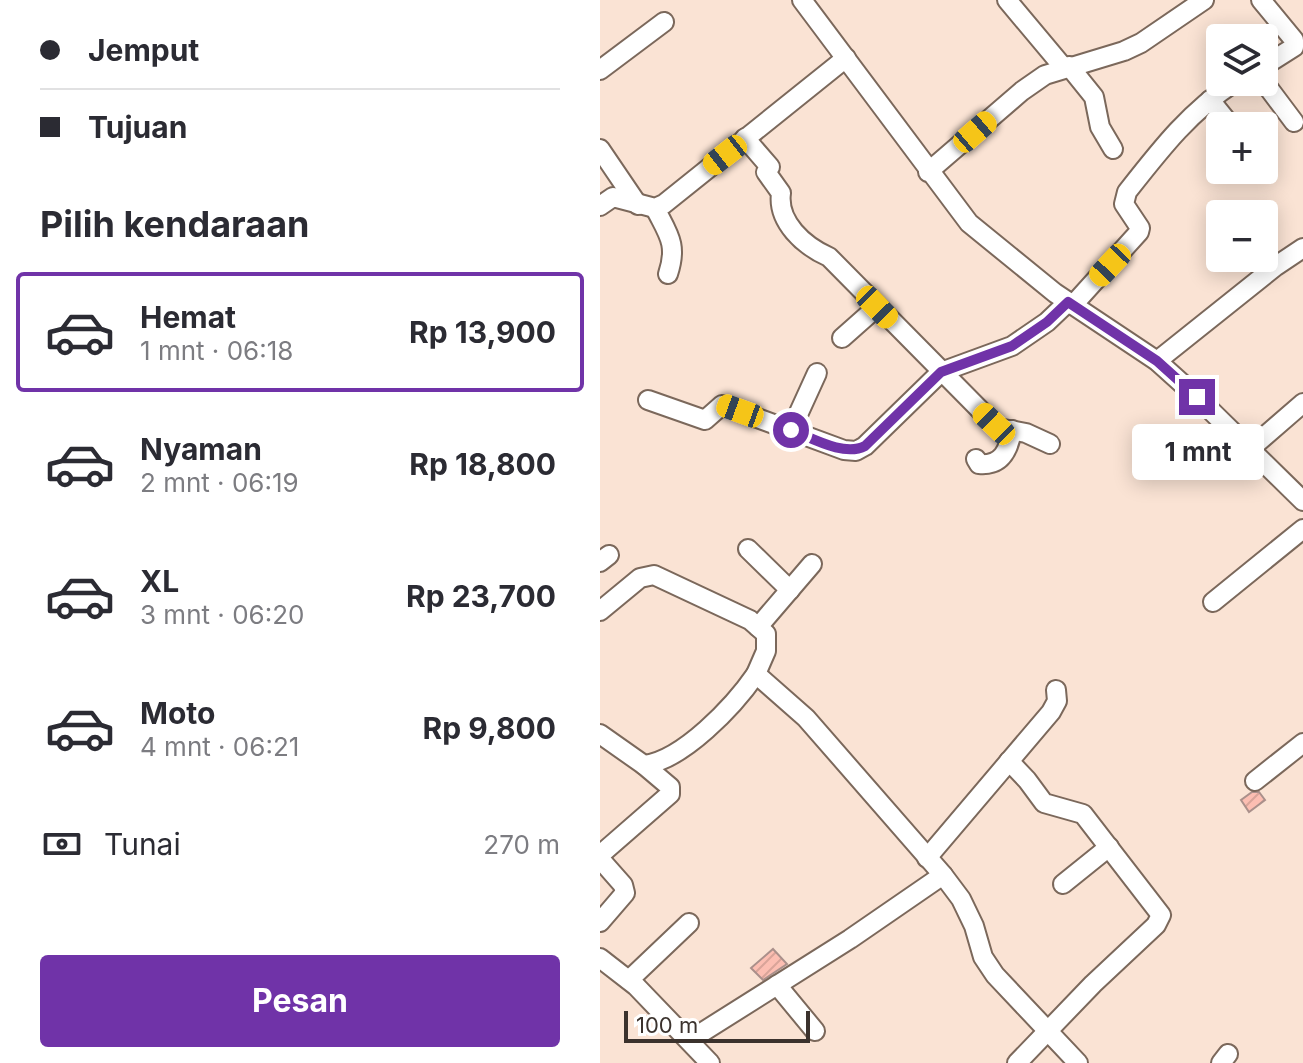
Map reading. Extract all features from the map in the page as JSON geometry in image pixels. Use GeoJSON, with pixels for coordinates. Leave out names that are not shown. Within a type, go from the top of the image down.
{"type":"FeatureCollection","features":[{"type":"Feature","properties":{"kind":"street"},"geometry":{"type":"LineString","coordinates":[[802,0],[969,223],[1007,257],[1157,361],[1303,501]]}},
{"type":"Feature","properties":{"kind":"street"},"geometry":{"type":"LineString","coordinates":[[1007,0],[1094,97],[1100,127],[1113,149]]}},
{"type":"Feature","properties":{"kind":"street"},"geometry":{"type":"LineString","coordinates":[[928,172],[1045,75],[1141,43],[1204,0]]}},
{"type":"Feature","properties":{"kind":"street"},"geometry":{"type":"LineString","coordinates":[[1261,0],[1294,40],[1294,47],[1278,58]]}},
{"type":"Feature","properties":{"kind":"street"},"geometry":{"type":"LineString","coordinates":[[600,70],[664,22]]}},
{"type":"Feature","properties":{"kind":"street"},"geometry":{"type":"LineString","coordinates":[[600,206],[613,197],[646,207],[664,204],[846,58]]}},
{"type":"Feature","properties":{"kind":"street"},"geometry":{"type":"LineString","coordinates":[[648,400],[705,420],[722,405],[844,450],[856,451],[865,446],[941,372],[1012,346],[1071,303],[1139,232],[1140,228],[1124,204],[1127,192],[1176,130],[1216,96]]}},
{"type":"Feature","properties":{"kind":"street"},"geometry":{"type":"LineString","coordinates":[[1274,96],[1294,122]]}},
{"type":"Feature","properties":{"kind":"street"},"geometry":{"type":"LineString","coordinates":[[1210,100],[1220,112]]}},
{"type":"Feature","properties":{"kind":"street"},"geometry":{"type":"LineString","coordinates":[[745,138],[770,167],[766,172],[781,193],[779,207],[787,223],[811,249],[829,257],[998,428],[1026,433],[1050,444]]}},
{"type":"Feature","properties":{"kind":"street"},"geometry":{"type":"LineString","coordinates":[[600,149],[672,241],[668,274]]}},
{"type":"Feature","properties":{"kind":"street"},"geometry":{"type":"LineString","coordinates":[[1157,361],[1303,248]]}},
{"type":"Feature","properties":{"kind":"street"},"geometry":{"type":"LineString","coordinates":[[842,338],[877,307]]}},
{"type":"Feature","properties":{"kind":"street"},"geometry":{"type":"LineString","coordinates":[[791,430],[817,373]]}},
{"type":"Feature","properties":{"kind":"street"},"geometry":{"type":"LineString","coordinates":[[1250,449],[1303,403]]}},
{"type":"Feature","properties":{"kind":"street"},"geometry":{"type":"LineString","coordinates":[[976,459],[979,464],[985,465],[1001,458],[1010,446],[1012,430]]}},
{"type":"Feature","properties":{"kind":"street"},"geometry":{"type":"LineString","coordinates":[[1213,602],[1303,529]]}},
{"type":"Feature","properties":{"kind":"street"},"geometry":{"type":"LineString","coordinates":[[748,549],[790,590]]}},
{"type":"Feature","properties":{"kind":"street"},"geometry":{"type":"LineString","coordinates":[[758,627],[812,564]]}},
{"type":"Feature","properties":{"kind":"street"},"geometry":{"type":"LineString","coordinates":[[600,611],[640,578],[654,575],[750,620],[766,634],[766,651],[756,674],[741,696],[680,750],[663,761],[644,765]]}},
{"type":"Feature","properties":{"kind":"street"},"geometry":{"type":"LineString","coordinates":[[756,674],[806,718],[943,875],[961,899],[974,926],[983,957],[995,975],[1078,1063]]}},
{"type":"Feature","properties":{"kind":"street"},"geometry":{"type":"LineString","coordinates":[[927,858],[1055,706],[1056,690]]}},
{"type":"Feature","properties":{"kind":"street"},"geometry":{"type":"LineString","coordinates":[[600,734],[670,787],[670,794],[600,857],[623,885],[625,893],[600,922]]}},
{"type":"Feature","properties":{"kind":"street"},"geometry":{"type":"LineString","coordinates":[[1255,781],[1303,743]]}},
{"type":"Feature","properties":{"kind":"street"},"geometry":{"type":"LineString","coordinates":[[1009,761],[1044,803],[1080,812],[1158,910],[1160,918],[1017,1063]]}},
{"type":"Feature","properties":{"kind":"street"},"geometry":{"type":"LineString","coordinates":[[1063,884],[1109,847]]}},
{"type":"Feature","properties":{"kind":"street"},"geometry":{"type":"LineString","coordinates":[[690,1040],[850,939],[943,875]]}},
{"type":"Feature","properties":{"kind":"street"},"geometry":{"type":"LineString","coordinates":[[629,980],[689,923]]}},
{"type":"Feature","properties":{"kind":"street"},"geometry":{"type":"LineString","coordinates":[[600,958],[629,980],[710,1063]]}},
{"type":"Feature","properties":{"kind":"street"},"geometry":{"type":"LineString","coordinates":[[777,985],[815,1031]]}},
{"type":"Feature","properties":{"kind":"building"},"geometry":{"type":"Polygon","coordinates":[[[1252,792],[1259,792],[1265,800],[1249,812],[1241,800],[1252,792]]]}},
{"type":"Feature","properties":{"kind":"building"},"geometry":{"type":"Polygon","coordinates":[[[773,949],[787,964],[763,980],[751,968],[773,949]]]}},
{"type":"Feature","properties":{"kind":"route"},"geometry":{"type":"LineString","coordinates":[[791,430],[844,450],[856,451],[865,446],[941,372],[1012,346],[1047,322],[1068,302],[1157,361],[1197,397]]}}]}
